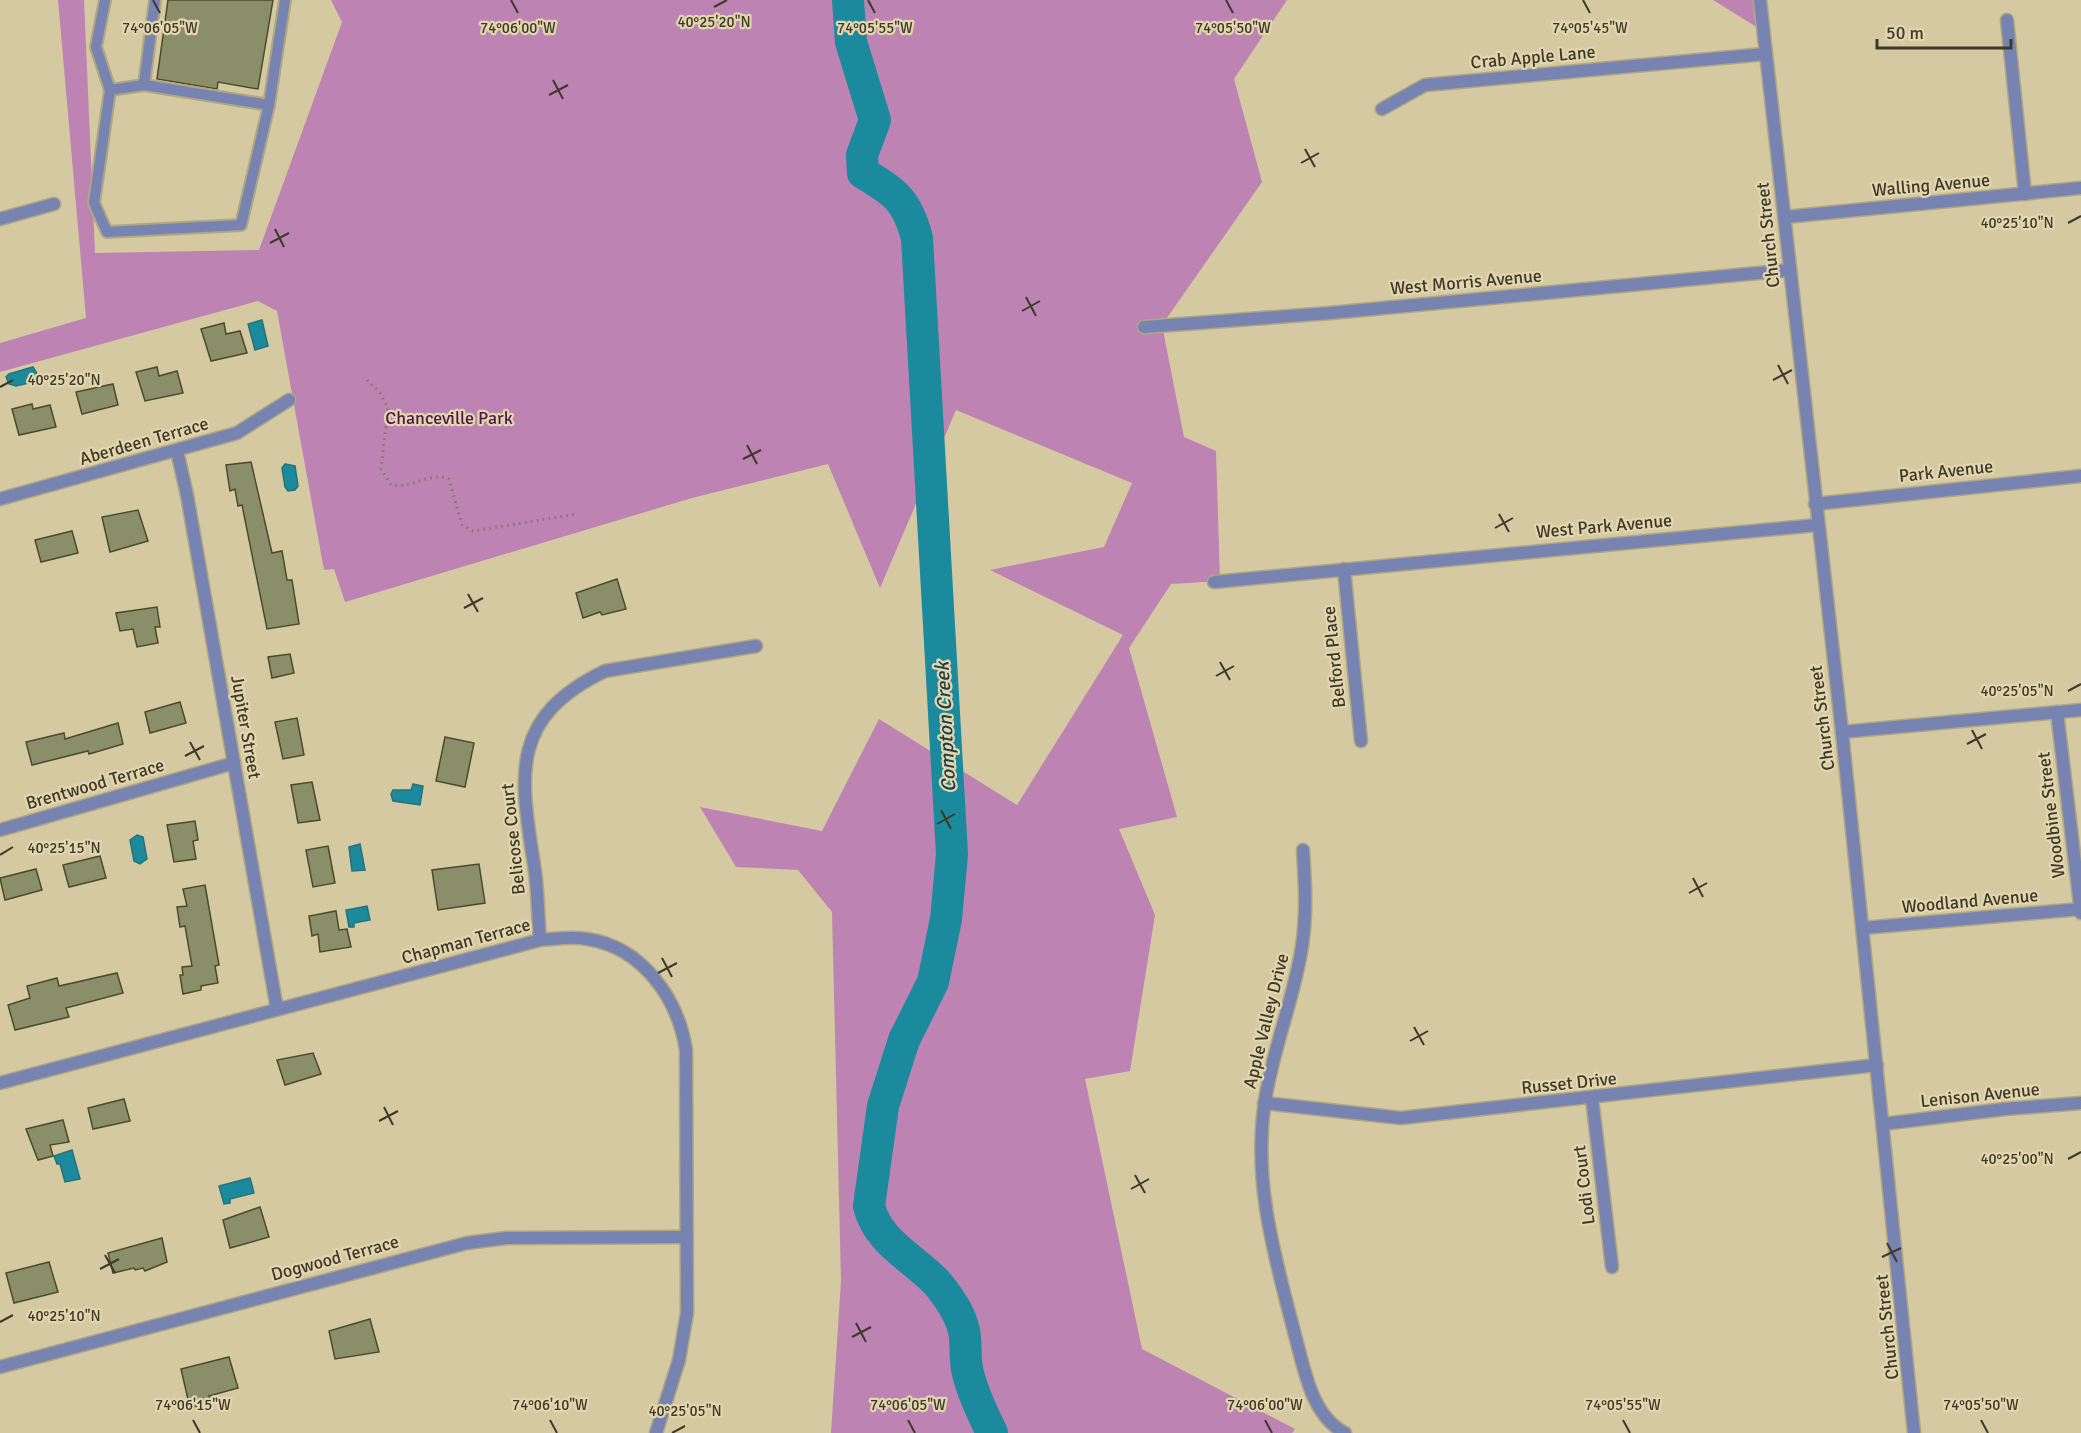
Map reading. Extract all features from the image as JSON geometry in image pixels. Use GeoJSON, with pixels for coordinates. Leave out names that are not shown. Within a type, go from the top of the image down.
{"type":"FeatureCollection","features":[{"type":"Feature","properties":{"kind":"street","name":"Church Street"},"geometry":{"type":"LineString","coordinates":[[1760,0],[1817,525],[1842,732],[1914,1433]]}},
{"type":"Feature","properties":{"kind":"street"},"geometry":{"type":"LineString","coordinates":[[2007,20],[2025,194]]}},
{"type":"Feature","properties":{"kind":"street","name":"Crab Apple Lane"},"geometry":{"type":"LineString","coordinates":[[1383,109],[1425,85],[1765,54]]}},
{"type":"Feature","properties":{"kind":"street","name":"Walling Avenue"},"geometry":{"type":"LineString","coordinates":[[1785,217],[2081,188]]}},
{"type":"Feature","properties":{"kind":"street"},"geometry":{"type":"LineString","coordinates":[[0,219],[54,204]]}},
{"type":"Feature","properties":{"kind":"street","name":"West Morris Avenue"},"geometry":{"type":"LineString","coordinates":[[1144,327],[1342,312],[1790,270]]}},
{"type":"Feature","properties":{"kind":"street","name":"Aberdeen Terrace"},"geometry":{"type":"LineString","coordinates":[[0,499],[237,433],[289,400]]}},
{"type":"Feature","properties":{"kind":"street","name":"Jupiter Street"},"geometry":{"type":"LineString","coordinates":[[177,451],[187,495],[277,1009]]}},
{"type":"Feature","properties":{"kind":"street","name":"Park Avenue"},"geometry":{"type":"LineString","coordinates":[[1815,504],[2081,476]]}},
{"type":"Feature","properties":{"kind":"street","name":"West Park Avenue"},"geometry":{"type":"LineString","coordinates":[[1214,582],[1817,525]]}},
{"type":"Feature","properties":{"kind":"street","name":"Belford Place"},"geometry":{"type":"LineString","coordinates":[[1344,569],[1360,741]]}},
{"type":"Feature","properties":{"kind":"street","name":"Belicose Court"},"geometry":{"type":"LineString","coordinates":[[540,940],[536,878],[524,797],[523,773],[534,736],[548,712],[584,682],[605,672],[756,646]]}},
{"type":"Feature","properties":{"kind":"street"},"geometry":{"type":"LineString","coordinates":[[1842,732],[2081,710]]}},
{"type":"Feature","properties":{"kind":"street","name":"Woodbine Street"},"geometry":{"type":"LineString","coordinates":[[2057,712],[2081,910]]}},
{"type":"Feature","properties":{"kind":"street","name":"Brentwood Terrace"},"geometry":{"type":"LineString","coordinates":[[0,830],[234,763]]}},
{"type":"Feature","properties":{"kind":"street","name":"Apple Valley Drive"},"geometry":{"type":"LineString","coordinates":[[1303,850],[1306,896],[1303,944],[1274,1051],[1264,1103],[1261,1160],[1265,1213],[1279,1273],[1315,1402],[1328,1421],[1344,1433]]}},
{"type":"Feature","properties":{"kind":"street","name":"Woodland Avenue"},"geometry":{"type":"LineString","coordinates":[[1863,928],[2081,910]]}},
{"type":"Feature","properties":{"kind":"street","name":"Chapman Terrace"},"geometry":{"type":"LineString","coordinates":[[0,1083],[540,940],[586,938],[609,945],[638,961],[668,994],[683,1028],[686,1050],[687,1313],[683,1344],[656,1433]]}},
{"type":"Feature","properties":{"kind":"street","name":"Russet Drive"},"geometry":{"type":"LineString","coordinates":[[1264,1103],[1401,1118],[1876,1065]]}},
{"type":"Feature","properties":{"kind":"street","name":"Lodi Court"},"geometry":{"type":"LineString","coordinates":[[1592,1098],[1612,1267]]}},
{"type":"Feature","properties":{"kind":"street","name":"Lenison Avenue"},"geometry":{"type":"LineString","coordinates":[[1883,1124],[2005,1109],[2081,1103]]}},
{"type":"Feature","properties":{"kind":"street","name":"Dogwood Terrace"},"geometry":{"type":"LineString","coordinates":[[0,1367],[467,1243],[506,1238],[686,1237]]}},
{"type":"Feature","properties":{"kind":"lane"},"geometry":{"type":"LineString","coordinates":[[105,0],[96,47],[110,90],[94,203],[107,232],[242,225],[269,105],[285,0]]}},
{"type":"Feature","properties":{"kind":"lane"},"geometry":{"type":"LineString","coordinates":[[144,85],[155,0]]}},
{"type":"Feature","properties":{"kind":"lane"},"geometry":{"type":"LineString","coordinates":[[110,90],[144,85],[269,105]]}},
{"type":"Feature","properties":{"kind":"path"},"geometry":{"type":"LineString","coordinates":[[368,380],[380,393],[388,408],[381,469],[391,485],[399,487],[432,477],[448,479],[462,525],[473,531],[577,514]]}},
{"type":"Feature","properties":{"kind":"green space","name":"Chanceville Park"},"geometry":{"type":"Polygon","coordinates":[[[58,0],[84,0],[95,253],[259,250],[342,22],[331,0],[1287,0],[1234,79],[1262,182],[1162,325],[1184,437],[1216,451],[1220,581],[1171,584],[1129,648],[1177,817],[1119,829],[1155,915],[1130,1071],[1085,1079],[1142,1349],[1295,1429],[1292,1433],[831,1433],[841,1281],[832,912],[798,870],[736,867],[700,807],[822,831],[879,719],[1017,805],[1123,635],[990,570],[1104,547],[1132,483],[956,410],[880,588],[828,464],[692,498],[345,602],[334,569],[324,570],[277,311],[258,301],[0,372],[0,343],[86,318],[58,0]]]}},
{"type":"Feature","properties":{"kind":"green space"},"geometry":{"type":"Polygon","coordinates":[[[1713,0],[1764,0],[1768,34],[1713,0]]]}},
{"type":"Feature","properties":{"kind":"water"},"geometry":{"type":"Polygon","coordinates":[[[262,320],[268,346],[255,350],[248,324],[262,320]]]}},
{"type":"Feature","properties":{"kind":"water"},"geometry":{"type":"Polygon","coordinates":[[[33,367],[41,380],[35,385],[33,382],[16,386],[9,384],[6,377],[9,374],[33,367]]]}},
{"type":"Feature","properties":{"kind":"water"},"geometry":{"type":"Polygon","coordinates":[[[285,464],[295,466],[298,486],[295,490],[288,491],[285,487],[282,468],[285,464]]]}},
{"type":"Feature","properties":{"kind":"water"},"geometry":{"type":"Polygon","coordinates":[[[413,784],[423,786],[420,805],[393,801],[391,794],[393,790],[411,790],[413,784]]]}},
{"type":"Feature","properties":{"kind":"water"},"geometry":{"type":"Polygon","coordinates":[[[137,835],[143,837],[147,859],[140,864],[134,861],[130,840],[137,835]]]}},
{"type":"Feature","properties":{"kind":"water"},"geometry":{"type":"Polygon","coordinates":[[[360,844],[365,870],[352,871],[349,847],[360,844]]]}},
{"type":"Feature","properties":{"kind":"water"},"geometry":{"type":"Polygon","coordinates":[[[367,906],[370,920],[354,923],[354,927],[349,927],[346,910],[367,906]]]}},
{"type":"Feature","properties":{"kind":"water"},"geometry":{"type":"Polygon","coordinates":[[[72,1150],[80,1179],[65,1182],[60,1164],[57,1164],[54,1156],[72,1150]]]}},
{"type":"Feature","properties":{"kind":"water"},"geometry":{"type":"Polygon","coordinates":[[[250,1178],[254,1193],[230,1199],[230,1203],[224,1204],[219,1186],[250,1178]]]}},
{"type":"Feature","properties":{"kind":"building"},"geometry":{"type":"Polygon","coordinates":[[[168,0],[273,0],[258,89],[218,82],[217,89],[157,79],[168,0]]]}},
{"type":"Feature","properties":{"kind":"building"},"geometry":{"type":"Polygon","coordinates":[[[224,323],[226,334],[240,331],[247,353],[211,361],[201,329],[224,323]]]}},
{"type":"Feature","properties":{"kind":"building"},"geometry":{"type":"Polygon","coordinates":[[[157,367],[159,376],[177,371],[183,393],[145,401],[136,372],[157,367]]]}},
{"type":"Feature","properties":{"kind":"building"},"geometry":{"type":"Polygon","coordinates":[[[113,384],[118,405],[82,414],[76,392],[113,384]]]}},
{"type":"Feature","properties":{"kind":"building"},"geometry":{"type":"Polygon","coordinates":[[[32,404],[33,409],[50,405],[56,427],[19,435],[12,409],[32,404]]]}},
{"type":"Feature","properties":{"kind":"building"},"geometry":{"type":"Polygon","coordinates":[[[251,462],[272,553],[282,551],[287,580],[292,580],[299,624],[267,629],[242,505],[238,506],[235,489],[230,491],[226,465],[251,462]]]}},
{"type":"Feature","properties":{"kind":"building"},"geometry":{"type":"Polygon","coordinates":[[[138,510],[148,541],[110,552],[102,517],[138,510]]]}},
{"type":"Feature","properties":{"kind":"building"},"geometry":{"type":"Polygon","coordinates":[[[72,531],[78,553],[41,562],[35,540],[72,531]]]}},
{"type":"Feature","properties":{"kind":"building"},"geometry":{"type":"Polygon","coordinates":[[[617,579],[626,609],[602,615],[600,612],[583,618],[576,593],[617,579]]]}},
{"type":"Feature","properties":{"kind":"building"},"geometry":{"type":"Polygon","coordinates":[[[157,607],[160,627],[155,627],[158,643],[137,647],[133,629],[120,631],[116,613],[157,607]]]}},
{"type":"Feature","properties":{"kind":"building"},"geometry":{"type":"Polygon","coordinates":[[[290,654],[294,673],[272,678],[268,657],[290,654]]]}},
{"type":"Feature","properties":{"kind":"building"},"geometry":{"type":"Polygon","coordinates":[[[180,702],[186,723],[150,733],[145,712],[180,702]]]}},
{"type":"Feature","properties":{"kind":"building"},"geometry":{"type":"Polygon","coordinates":[[[297,718],[304,755],[283,759],[275,722],[297,718]]]}},
{"type":"Feature","properties":{"kind":"building"},"geometry":{"type":"Polygon","coordinates":[[[118,723],[123,744],[89,754],[88,751],[32,765],[26,742],[64,733],[65,739],[118,723]]]}},
{"type":"Feature","properties":{"kind":"building"},"geometry":{"type":"Polygon","coordinates":[[[445,737],[474,743],[465,787],[436,781],[445,737]]]}},
{"type":"Feature","properties":{"kind":"building"},"geometry":{"type":"Polygon","coordinates":[[[312,782],[320,820],[298,823],[291,785],[312,782]]]}},
{"type":"Feature","properties":{"kind":"building"},"geometry":{"type":"Polygon","coordinates":[[[195,821],[198,840],[193,841],[196,859],[174,862],[167,825],[195,821]]]}},
{"type":"Feature","properties":{"kind":"building"},"geometry":{"type":"Polygon","coordinates":[[[328,846],[335,883],[313,887],[306,850],[328,846]]]}},
{"type":"Feature","properties":{"kind":"building"},"geometry":{"type":"Polygon","coordinates":[[[100,856],[106,878],[69,887],[63,865],[100,856]]]}},
{"type":"Feature","properties":{"kind":"building"},"geometry":{"type":"Polygon","coordinates":[[[479,864],[485,903],[438,910],[432,870],[479,864]]]}},
{"type":"Feature","properties":{"kind":"building"},"geometry":{"type":"Polygon","coordinates":[[[36,869],[42,890],[5,900],[0,878],[36,869]]]}},
{"type":"Feature","properties":{"kind":"building"},"geometry":{"type":"Polygon","coordinates":[[[205,885],[219,965],[215,966],[218,983],[201,986],[201,990],[183,994],[180,975],[183,975],[182,967],[192,966],[185,926],[180,927],[177,907],[187,906],[183,889],[205,885]]]}},
{"type":"Feature","properties":{"kind":"building"},"geometry":{"type":"Polygon","coordinates":[[[336,911],[339,930],[347,929],[351,947],[320,952],[318,934],[312,936],[309,916],[336,911]]]}},
{"type":"Feature","properties":{"kind":"building"},"geometry":{"type":"Polygon","coordinates":[[[117,973],[123,993],[66,1008],[69,1017],[15,1030],[8,1005],[30,998],[27,986],[57,978],[59,986],[117,973]]]}},
{"type":"Feature","properties":{"kind":"building"},"geometry":{"type":"Polygon","coordinates":[[[313,1053],[321,1074],[285,1085],[277,1060],[313,1053]]]}},
{"type":"Feature","properties":{"kind":"building"},"geometry":{"type":"Polygon","coordinates":[[[124,1099],[130,1121],[93,1129],[88,1108],[124,1099]]]}},
{"type":"Feature","properties":{"kind":"building"},"geometry":{"type":"Polygon","coordinates":[[[63,1120],[69,1142],[50,1145],[53,1156],[38,1160],[26,1129],[63,1120]]]}},
{"type":"Feature","properties":{"kind":"building"},"geometry":{"type":"Polygon","coordinates":[[[260,1207],[269,1237],[230,1248],[223,1220],[260,1207]]]}},
{"type":"Feature","properties":{"kind":"building"},"geometry":{"type":"Polygon","coordinates":[[[162,1238],[167,1262],[145,1271],[143,1268],[135,1270],[134,1268],[113,1273],[108,1253],[162,1238]]]}},
{"type":"Feature","properties":{"kind":"building"},"geometry":{"type":"Polygon","coordinates":[[[49,1262],[58,1292],[14,1303],[6,1273],[49,1262]]]}},
{"type":"Feature","properties":{"kind":"building"},"geometry":{"type":"Polygon","coordinates":[[[370,1319],[379,1352],[335,1359],[329,1331],[370,1319]]]}},
{"type":"Feature","properties":{"kind":"building"},"geometry":{"type":"Polygon","coordinates":[[[229,1357],[238,1388],[209,1396],[212,1402],[190,1408],[181,1369],[229,1357]]]}},
{"type":"Feature","properties":{"kind":"waterway","name":"Compton Creek"},"geometry":{"type":"LineString","coordinates":[[848,0],[851,42],[875,120],[862,155],[863,173],[898,198],[909,214],[917,238],[952,854],[946,919],[933,982],[904,1040],[883,1106],[869,1206],[880,1230],[888,1240],[938,1284],[955,1309],[964,1330],[969,1377],[992,1433]]}}]}
